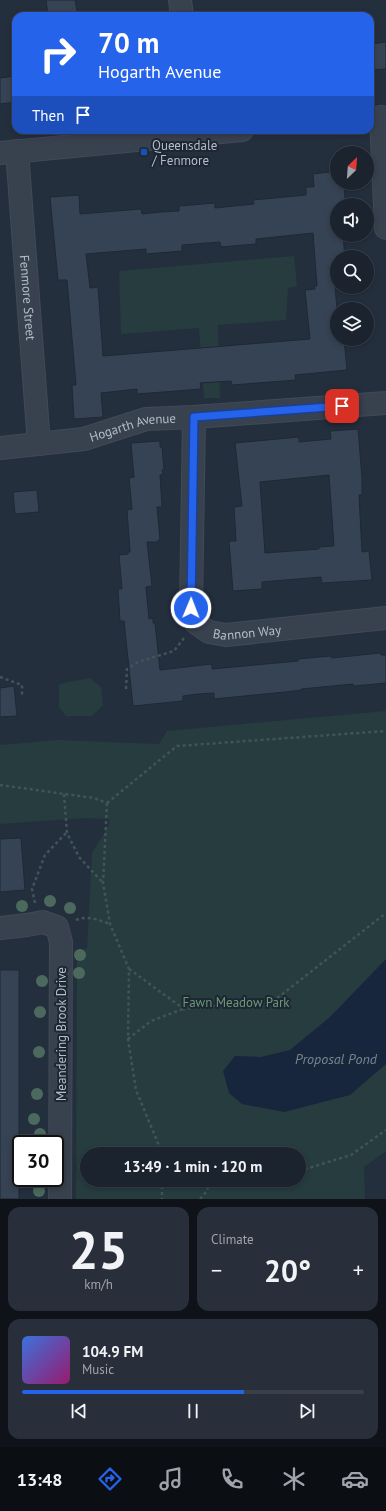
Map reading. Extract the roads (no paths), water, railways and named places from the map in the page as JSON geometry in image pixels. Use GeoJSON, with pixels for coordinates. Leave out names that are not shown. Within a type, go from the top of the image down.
{"type":"FeatureCollection","features":[{"type":"Feature","properties":{"kind":"street"},"geometry":{"type":"LineString","coordinates":[[180,0],[182,12]]}},
{"type":"Feature","properties":{"kind":"street"},"geometry":{"type":"LineString","coordinates":[[379,118],[386,228]]}},
{"type":"Feature","properties":{"kind":"street"},"geometry":{"type":"LineString","coordinates":[[9,152],[175,134]]}},
{"type":"Feature","properties":{"kind":"street","name":"Fenmore Street"},"geometry":{"type":"LineString","coordinates":[[9,152],[39,444]]}},
{"type":"Feature","properties":{"kind":"street","name":"Hogarth Avenue"},"geometry":{"type":"LineString","coordinates":[[0,448],[84,439],[146,419],[386,403]]}},
{"type":"Feature","properties":{"kind":"street","name":"Bannon Way"},"geometry":{"type":"LineString","coordinates":[[194,417],[191,608],[196,624],[209,632],[226,634],[386,618]]}},
{"type":"Feature","properties":{"kind":"street","name":"Meandering Brook Drive"},"geometry":{"type":"LineString","coordinates":[[0,928],[47,925],[61,942],[60,1199]]}},
{"type":"Feature","properties":{"kind":"water","name":"Proposal Pond"},"geometry":{"type":"Polygon","coordinates":[[[386,959],[386,1064],[350,1095],[284,1112],[242,1104],[229,1093],[223,1071],[235,1056],[261,1057],[290,1050],[330,1017],[386,959]]]}},
{"type":"Feature","properties":{"kind":"place","name":"Queensdale / Fenmore"},"geometry":{"type":"Point","coordinates":[144,152]}},
{"type":"Feature","properties":{"kind":"park label","name":"Fawn Meadow Park"},"geometry":{"type":"Point","coordinates":[236,1002]}}]}
